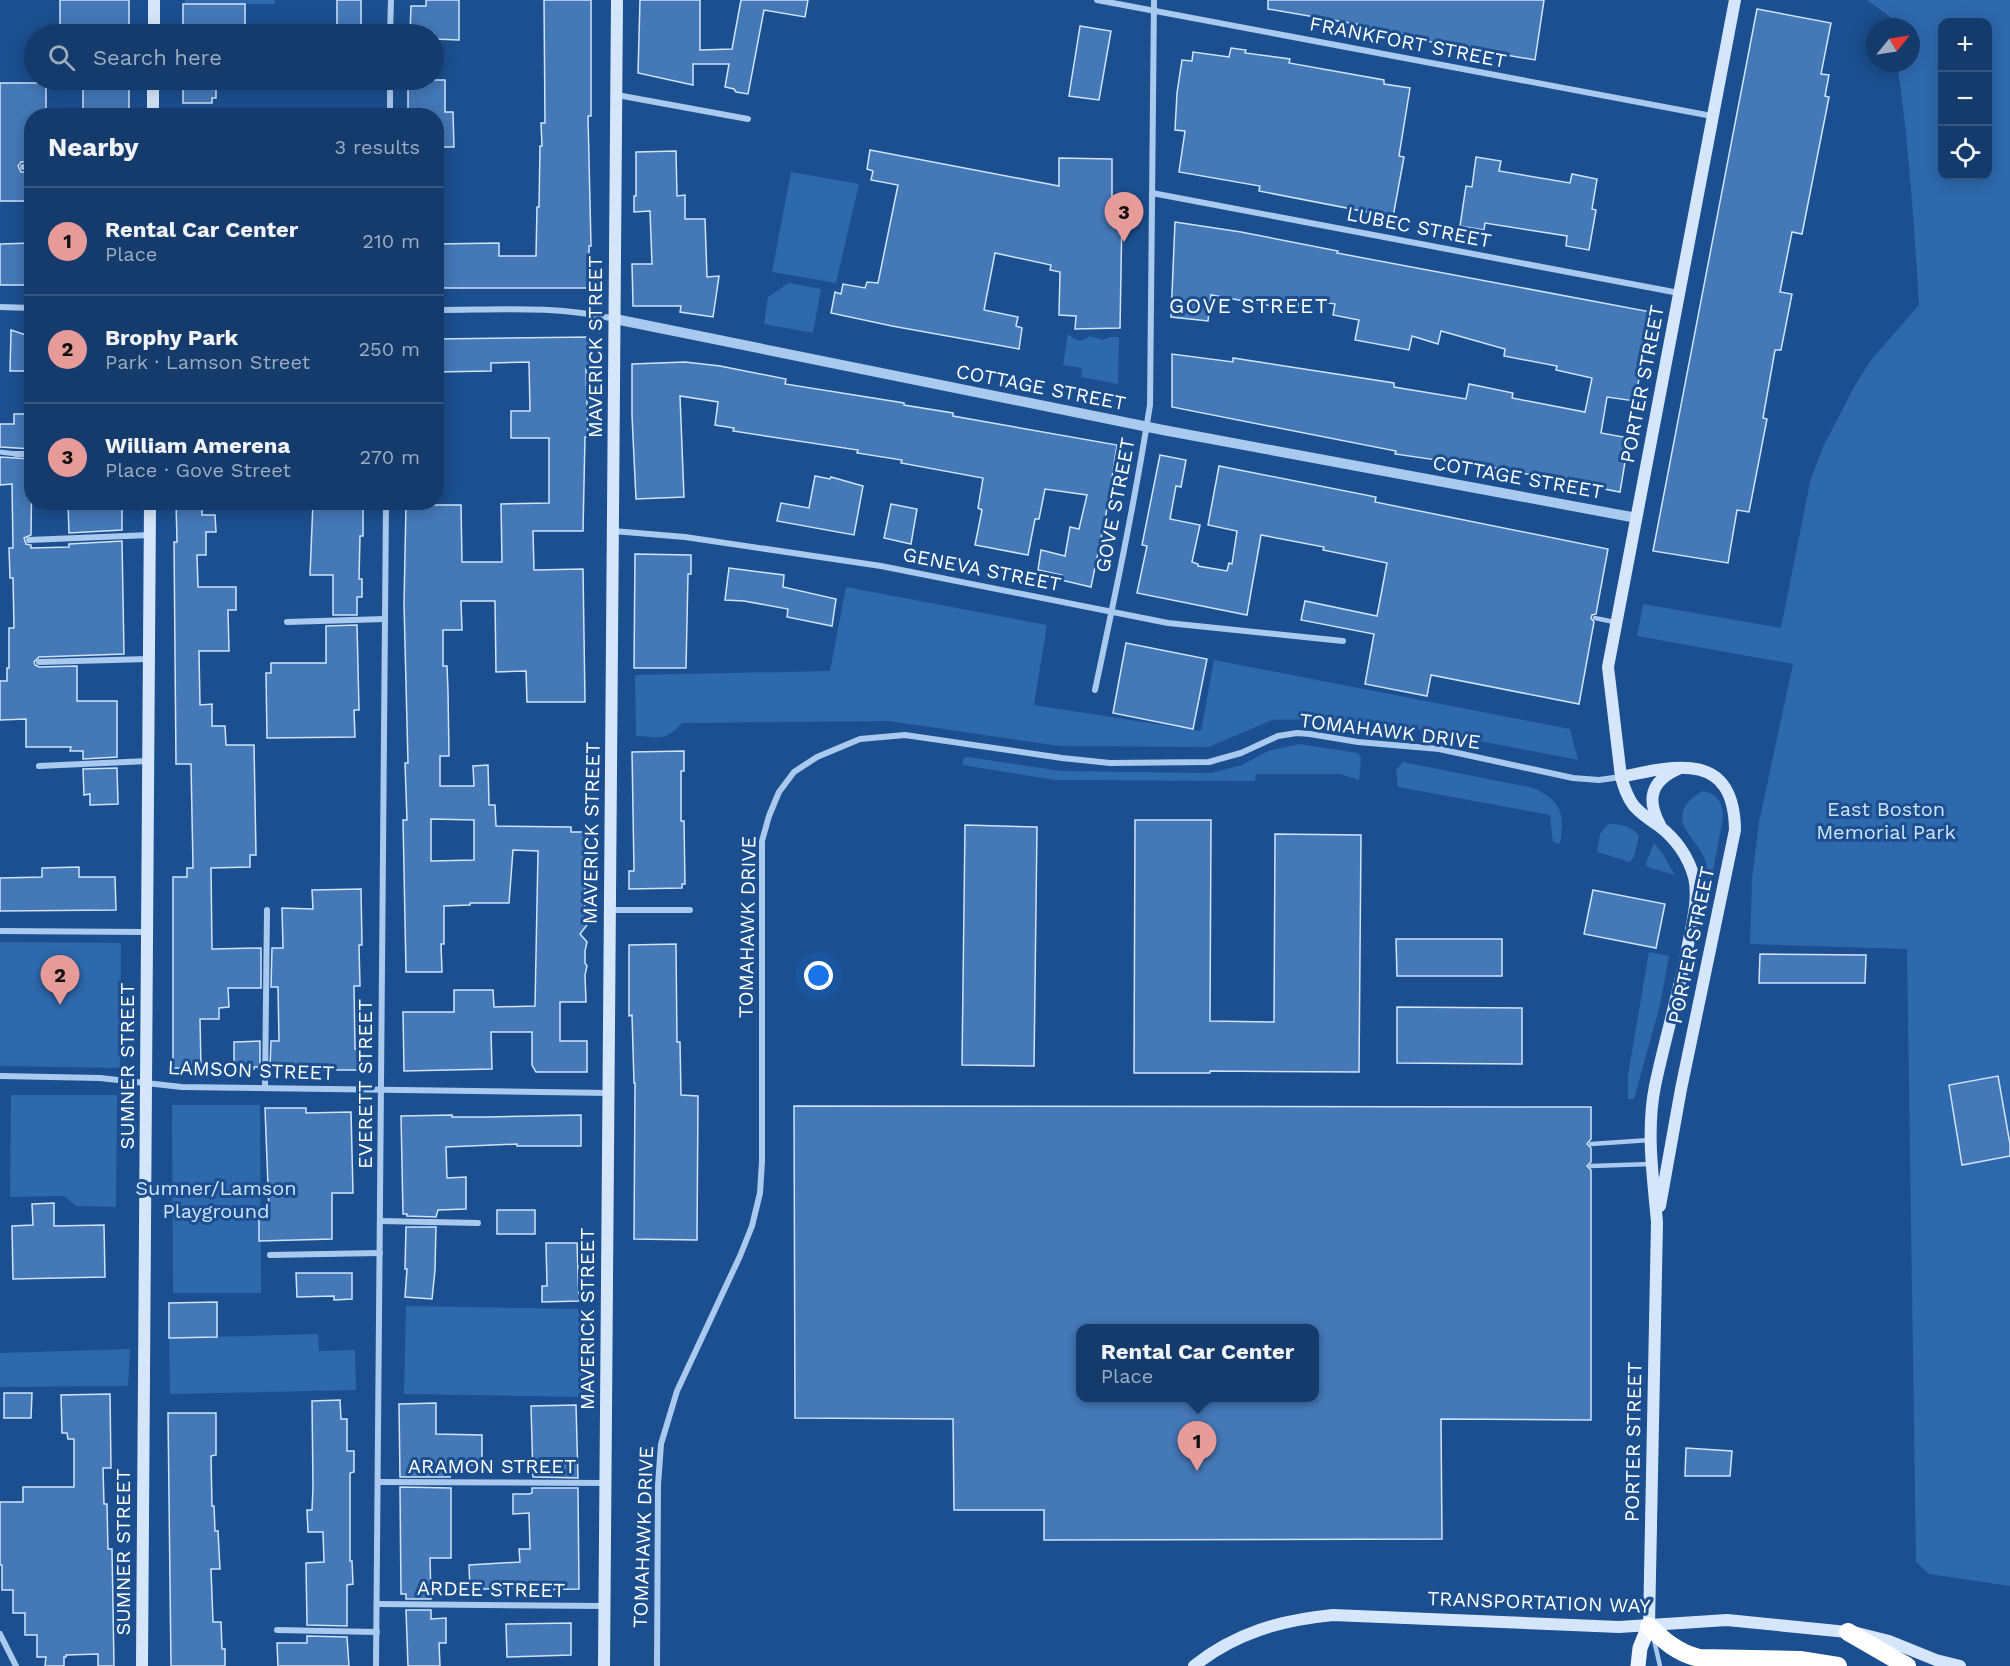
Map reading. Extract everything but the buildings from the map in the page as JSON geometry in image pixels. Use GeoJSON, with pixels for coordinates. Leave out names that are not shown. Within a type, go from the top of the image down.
{"type":"FeatureCollection","features":[{"type":"Feature","properties":{"kind":"highway"},"geometry":{"type":"LineString","coordinates":[[1649,1626],[1669,1645],[1699,1658],[1800,1660],[1838,1666]]}},
{"type":"Feature","properties":{"kind":"highway"},"geometry":{"type":"LineString","coordinates":[[1848,1632],[1907,1666]]}},
{"type":"Feature","properties":{"kind":"main road"},"geometry":{"type":"LineString","coordinates":[[154,0],[154,24]]}},
{"type":"Feature","properties":{"kind":"main road","name":"MAVERICK STREET"},"geometry":{"type":"LineString","coordinates":[[604,1666],[617,0]]}},
{"type":"Feature","properties":{"kind":"main road","name":"PORTER STREET"},"geometry":{"type":"LineString","coordinates":[[1649,1626],[1657,1222],[1650,1140],[1655,1086],[1683,969],[1696,893],[1689,864],[1683,851],[1661,828],[1635,807],[1625,789],[1621,777],[1608,674],[1735,0]]}},
{"type":"Feature","properties":{"kind":"main road"},"geometry":{"type":"LineString","coordinates":[[153,90],[153,108]]}},
{"type":"Feature","properties":{"kind":"main road","name":"SUMNER STREET"},"geometry":{"type":"LineString","coordinates":[[142,1666],[150,510]]}},
{"type":"Feature","properties":{"kind":"main road"},"geometry":{"type":"LineString","coordinates":[[1661,828],[1653,813],[1654,790],[1659,781],[1668,773],[1681,767]]}},
{"type":"Feature","properties":{"kind":"main road","name":"PORTER STREET"},"geometry":{"type":"LineString","coordinates":[[1621,777],[1681,767],[1708,772],[1722,783],[1731,799],[1735,830],[1681,1089],[1657,1222]]}},
{"type":"Feature","properties":{"kind":"main road","name":"TRANSPORTATION WAY"},"geometry":{"type":"LineString","coordinates":[[1194,1666],[1235,1640],[1266,1627],[1298,1619],[1332,1615],[1610,1627],[1726,1620],[1848,1632],[1881,1639],[1936,1660],[1960,1666]]}},
{"type":"Feature","properties":{"kind":"main road"},"geometry":{"type":"LineString","coordinates":[[1638,1666],[1640,1648],[1649,1626]]}},
{"type":"Feature","properties":{"kind":"street"},"geometry":{"type":"LineString","coordinates":[[390,24],[391,0]]}},
{"type":"Feature","properties":{"kind":"street","name":"FRANKFORT STREET"},"geometry":{"type":"LineString","coordinates":[[1097,0],[1712,116]]}},
{"type":"Feature","properties":{"kind":"street","name":"GOVE STREET"},"geometry":{"type":"LineString","coordinates":[[1095,690],[1112,613],[1150,405],[1154,0]]}},
{"type":"Feature","properties":{"kind":"street"},"geometry":{"type":"LineString","coordinates":[[390,90],[390,108]]}},
{"type":"Feature","properties":{"kind":"street"},"geometry":{"type":"LineString","coordinates":[[616,95],[748,119]]}},
{"type":"Feature","properties":{"kind":"street","name":"LUBEC STREET"},"geometry":{"type":"LineString","coordinates":[[1152,194],[1679,293]]}},
{"type":"Feature","properties":{"kind":"street"},"geometry":{"type":"LineString","coordinates":[[0,307],[24,308]]}},
{"type":"Feature","properties":{"kind":"street","name":"COTTAGE STREET"},"geometry":{"type":"LineString","coordinates":[[444,310],[591,313],[1146,426],[1637,518]]}},
{"type":"Feature","properties":{"kind":"street"},"geometry":{"type":"LineString","coordinates":[[0,452],[24,454]]}},
{"type":"Feature","properties":{"kind":"street","name":"EVERETT STREET"},"geometry":{"type":"LineString","coordinates":[[376,1666],[386,510]]}},
{"type":"Feature","properties":{"kind":"street","name":"GENEVA STREET"},"geometry":{"type":"LineString","coordinates":[[613,531],[685,537],[881,566],[1168,623],[1343,641]]}},
{"type":"Feature","properties":{"kind":"street"},"geometry":{"type":"LineString","coordinates":[[29,540],[150,535]]}},
{"type":"Feature","properties":{"kind":"street"},"geometry":{"type":"LineString","coordinates":[[287,622],[385,619]]}},
{"type":"Feature","properties":{"kind":"street"},"geometry":{"type":"LineString","coordinates":[[39,662],[149,659]]}},
{"type":"Feature","properties":{"kind":"street","name":"TOMAHAWK DRIVE"},"geometry":{"type":"LineString","coordinates":[[657,1666],[658,1470],[663,1435],[683,1378],[740,1256],[752,1226],[760,1193],[762,1161],[762,841],[779,792],[794,772],[817,757],[860,739],[905,735],[1110,763],[1209,762],[1241,753],[1278,736],[1297,733],[1439,749],[1574,778],[1599,780],[1621,777]]}},
{"type":"Feature","properties":{"kind":"street"},"geometry":{"type":"LineString","coordinates":[[39,766],[148,761]]}},
{"type":"Feature","properties":{"kind":"street"},"geometry":{"type":"LineString","coordinates":[[265,1088],[267,910]]}},
{"type":"Feature","properties":{"kind":"street"},"geometry":{"type":"LineString","coordinates":[[610,910],[690,910]]}},
{"type":"Feature","properties":{"kind":"street"},"geometry":{"type":"LineString","coordinates":[[0,931],[147,932]]}},
{"type":"Feature","properties":{"kind":"street","name":"LAMSON STREET"},"geometry":{"type":"LineString","coordinates":[[0,1076],[100,1078],[182,1087],[609,1093]]}},
{"type":"Feature","properties":{"kind":"street"},"geometry":{"type":"LineString","coordinates":[[380,1221],[478,1223]]}},
{"type":"Feature","properties":{"kind":"street"},"geometry":{"type":"LineString","coordinates":[[270,1255],[380,1253]]}},
{"type":"Feature","properties":{"kind":"street","name":"ARAMON STREET"},"geometry":{"type":"LineString","coordinates":[[378,1482],[606,1482]]}},
{"type":"Feature","properties":{"kind":"street","name":"ARDEE STREET"},"geometry":{"type":"LineString","coordinates":[[377,1604],[605,1606]]}},
{"type":"Feature","properties":{"kind":"street"},"geometry":{"type":"LineString","coordinates":[[277,1630],[377,1632]]}},
{"type":"Feature","properties":{"kind":"street"},"geometry":{"type":"LineString","coordinates":[[0,1634],[16,1666]]}},
{"type":"Feature","properties":{"kind":"lane"},"geometry":{"type":"LineString","coordinates":[[1595,618],[1617,622]]}},
{"type":"Feature","properties":{"kind":"lane"},"geometry":{"type":"LineString","coordinates":[[1591,1144],[1650,1140]]}},
{"type":"Feature","properties":{"kind":"lane"},"geometry":{"type":"LineString","coordinates":[[1591,1166],[1651,1164]]}},
{"type":"Feature","properties":{"kind":"lane"},"geometry":{"type":"LineString","coordinates":[[1649,1626],[1660,1666]]}},
{"type":"Feature","properties":{"kind":"green space"},"geometry":{"type":"Polygon","coordinates":[[[185,0],[275,0],[275,4],[185,4],[185,0]]]}},
{"type":"Feature","properties":{"kind":"green space","name":"East Boston Memorial Park"},"geometry":{"type":"Polygon","coordinates":[[[1867,0],[2010,0],[2010,1586],[1929,1574],[1916,1562],[1907,949],[1750,944],[1752,879],[1759,822],[1793,664],[1637,636],[1643,604],[1781,628],[1810,482],[1822,449],[1854,387],[1871,360],[1919,305],[1908,153],[1898,72],[1920,72],[1920,18],[1890,18],[1867,0]]]}},
{"type":"Feature","properties":{"kind":"green space"},"geometry":{"type":"Polygon","coordinates":[[[791,172],[859,184],[836,283],[772,272],[791,172]]]}},
{"type":"Feature","properties":{"kind":"green space"},"geometry":{"type":"Polygon","coordinates":[[[789,283],[821,289],[813,333],[764,324],[768,297],[789,283]]]}},
{"type":"Feature","properties":{"kind":"green space"},"geometry":{"type":"Polygon","coordinates":[[[1068,333],[1078,340],[1084,340],[1089,336],[1103,340],[1109,337],[1119,337],[1118,384],[1081,377],[1082,368],[1063,365],[1068,333]]]}},
{"type":"Feature","properties":{"kind":"green space"},"geometry":{"type":"Polygon","coordinates":[[[846,587],[1047,625],[1034,705],[1201,731],[1214,660],[1570,729],[1578,760],[1366,719],[1363,728],[1317,719],[1272,720],[1209,747],[1059,746],[889,721],[682,723],[666,736],[636,736],[635,675],[830,671],[846,587]]]}},
{"type":"Feature","properties":{"kind":"green space"},"geometry":{"type":"Polygon","coordinates":[[[1299,744],[1358,753],[1361,758],[1359,780],[1340,774],[1256,774],[1255,781],[1055,780],[962,765],[964,758],[968,757],[1061,771],[1211,773],[1242,765],[1268,751],[1299,744]]]}},
{"type":"Feature","properties":{"kind":"green space"},"geometry":{"type":"Polygon","coordinates":[[[1403,762],[1534,788],[1551,798],[1559,810],[1562,825],[1560,844],[1553,842],[1550,815],[1398,787],[1396,770],[1403,762]]]}},
{"type":"Feature","properties":{"kind":"green space"},"geometry":{"type":"Polygon","coordinates":[[[1703,791],[1716,797],[1723,813],[1708,897],[1708,874],[1705,860],[1685,828],[1682,816],[1689,801],[1703,791]]]}},
{"type":"Feature","properties":{"kind":"green space"},"geometry":{"type":"Polygon","coordinates":[[[1608,824],[1625,826],[1639,836],[1634,857],[1630,862],[1597,852],[1600,834],[1608,824]]]}},
{"type":"Feature","properties":{"kind":"green space"},"geometry":{"type":"Polygon","coordinates":[[[1654,843],[1675,875],[1647,867],[1646,863],[1654,843]]]}},
{"type":"Feature","properties":{"kind":"green space"},"geometry":{"type":"Polygon","coordinates":[[[0,942],[121,943],[120,1068],[0,1066],[0,942]]]}},
{"type":"Feature","properties":{"kind":"green space"},"geometry":{"type":"Polygon","coordinates":[[[1649,952],[1669,956],[1660,1005],[1634,1099],[1628,1099],[1628,1075],[1649,952]]]}},
{"type":"Feature","properties":{"kind":"green space"},"geometry":{"type":"Polygon","coordinates":[[[11,1095],[117,1095],[116,1207],[76,1206],[64,1196],[10,1197],[11,1095]]]}},
{"type":"Feature","properties":{"kind":"green space","name":"Sumner/Lamson Playground"},"geometry":{"type":"Polygon","coordinates":[[[172,1105],[260,1105],[261,1293],[173,1293],[172,1105]]]}},
{"type":"Feature","properties":{"kind":"green space"},"geometry":{"type":"Polygon","coordinates":[[[406,1306],[585,1309],[583,1397],[404,1394],[406,1306]]]}},
{"type":"Feature","properties":{"kind":"green space"},"geometry":{"type":"Polygon","coordinates":[[[318,1334],[319,1351],[355,1350],[356,1390],[170,1394],[169,1338],[318,1334]]]}},
{"type":"Feature","properties":{"kind":"green space"},"geometry":{"type":"Polygon","coordinates":[[[130,1349],[128,1386],[0,1387],[0,1353],[130,1349]]]}},
{"type":"Feature","properties":{"kind":"place","name":"William Amerena"},"geometry":{"type":"Point","coordinates":[1124,242]}},
{"type":"Feature","properties":{"kind":"place","name":"Brophy Park"},"geometry":{"type":"Point","coordinates":[60,1005]}},
{"type":"Feature","properties":{"kind":"place","name":"Rental Car Center"},"geometry":{"type":"Point","coordinates":[1197,1471]}},
{"type":"Feature","properties":{"kind":"district","name":"GOVE STREET"},"geometry":{"type":"Point","coordinates":[1249,306]}}]}
